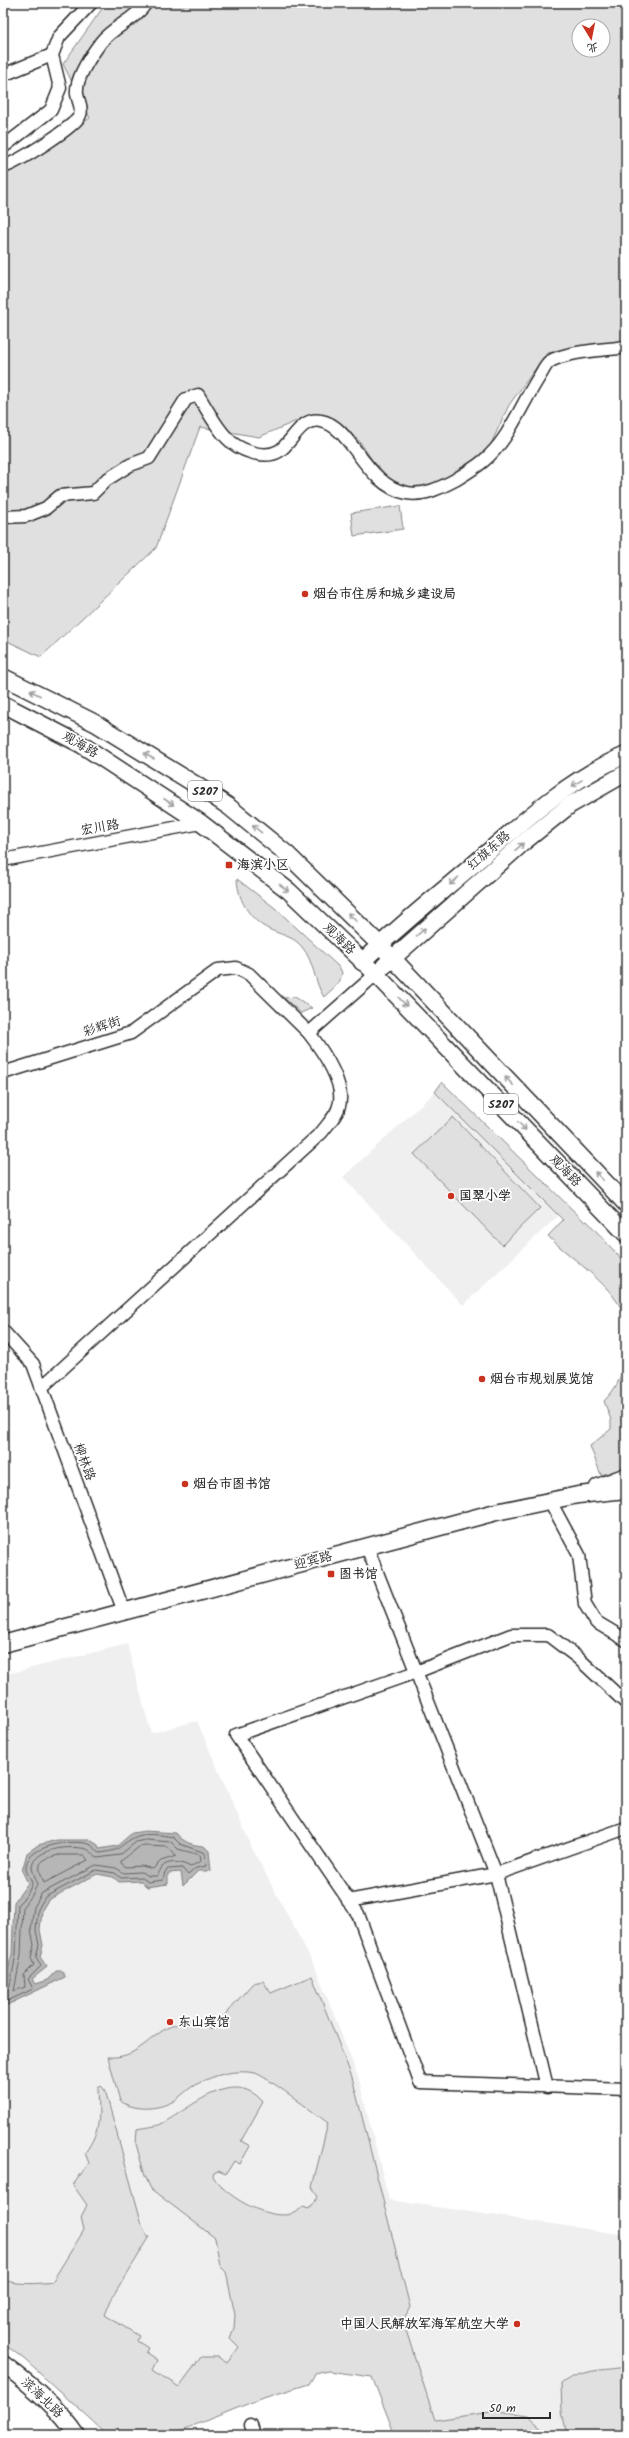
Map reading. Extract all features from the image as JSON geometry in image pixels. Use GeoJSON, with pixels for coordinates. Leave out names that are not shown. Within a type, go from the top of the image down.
{"type":"FeatureCollection","features":[{"type":"Feature","properties":{"kind":"main road","name":"观海路"},"geometry":{"type":"LineString","coordinates":[[3,677],[95,723],[228,806],[287,854],[380,944]]}},
{"type":"Feature","properties":{"kind":"main road","name":"观海路"},"geometry":{"type":"LineString","coordinates":[[3,704],[82,745],[201,823],[289,891],[376,974],[626,1234]]}},
{"type":"Feature","properties":{"kind":"main road","name":"红旗东路"},"geometry":{"type":"LineString","coordinates":[[362,962],[380,944],[515,828],[556,797],[610,762],[626,755]]}},
{"type":"Feature","properties":{"kind":"main road","name":"红旗东路"},"geometry":{"type":"LineString","coordinates":[[376,974],[392,958],[525,841],[570,805],[626,773]]}},
{"type":"Feature","properties":{"kind":"main road","name":"S207"},"geometry":{"type":"LineString","coordinates":[[380,944],[392,958]]}},
{"type":"Feature","properties":{"kind":"main road","name":"观海路"},"geometry":{"type":"LineString","coordinates":[[392,958],[626,1204]]}},
{"type":"Feature","properties":{"kind":"main road"},"geometry":{"type":"LineString","coordinates":[[578,1495],[626,1476]]}},
{"type":"Feature","properties":{"kind":"main road","name":"迎宾路"},"geometry":{"type":"LineString","coordinates":[[3,1644],[496,1512],[578,1495],[626,1490]]}},
{"type":"Feature","properties":{"kind":"main road","name":"滨海北路"},"geometry":{"type":"LineString","coordinates":[[3,2364],[31,2385],[63,2417],[77,2435]]}},
{"type":"Feature","properties":{"kind":"street"},"geometry":{"type":"LineString","coordinates":[[3,147],[51,110],[60,88],[52,55],[59,38],[91,3]]}},
{"type":"Feature","properties":{"kind":"street"},"geometry":{"type":"LineString","coordinates":[[3,167],[70,126],[80,116],[82,108],[77,94],[81,76],[101,42],[118,27],[139,14],[146,3]]}},
{"type":"Feature","properties":{"kind":"street"},"geometry":{"type":"LineString","coordinates":[[3,75],[52,55]]}},
{"type":"Feature","properties":{"kind":"street"},"geometry":{"type":"LineString","coordinates":[[3,517],[26,516],[46,508],[60,496],[92,493],[112,476],[130,465],[149,458],[186,399],[198,395],[227,438],[261,456],[279,451],[307,422],[321,421],[333,426],[344,436],[372,473],[390,487],[406,493],[423,494],[444,486],[485,461],[506,434],[522,403],[548,362],[563,356],[626,348]]}},
{"type":"Feature","properties":{"kind":"street","name":"宏川路"},"geometry":{"type":"LineString","coordinates":[[3,860],[201,823]]}},
{"type":"Feature","properties":{"kind":"street","name":"彩辉街"},"geometry":{"type":"LineString","coordinates":[[3,1073],[132,1033],[218,970],[236,968],[249,974],[310,1033]]}},
{"type":"Feature","properties":{"kind":"street"},"geometry":{"type":"LineString","coordinates":[[42,1387],[322,1132],[339,1108],[340,1086],[324,1052],[310,1033],[376,974]]}},
{"type":"Feature","properties":{"kind":"street","name":"柳林路"},"geometry":{"type":"LineString","coordinates":[[3,1331],[33,1364],[124,1612]]}},
{"type":"Feature","properties":{"kind":"street"},"geometry":{"type":"LineString","coordinates":[[550,1501],[579,1555],[585,1604],[596,1622],[626,1640]]}},
{"type":"Feature","properties":{"kind":"street"},"geometry":{"type":"LineString","coordinates":[[367,1547],[496,1874],[547,2087]]}},
{"type":"Feature","properties":{"kind":"street"},"geometry":{"type":"LineString","coordinates":[[626,1702],[577,1657],[548,1635],[511,1635],[416,1672],[236,1735],[358,1914],[420,2082],[626,2089]]}},
{"type":"Feature","properties":{"kind":"street"},"geometry":{"type":"LineString","coordinates":[[348,1901],[496,1874],[626,1828]]}},
{"type":"Feature","properties":{"kind":"shaded area"},"geometry":{"type":"Polygon","coordinates":[[[106,3],[626,3],[626,341],[547,353],[509,405],[485,457],[440,484],[415,489],[392,481],[372,460],[360,442],[335,420],[306,417],[259,437],[200,427],[156,548],[41,657],[3,639],[3,173],[58,141],[90,118],[63,64],[106,3]]]}},
{"type":"Feature","properties":{"kind":"shaded area"},"geometry":{"type":"Polygon","coordinates":[[[400,506],[403,529],[354,536],[351,513],[400,506]]]}},
{"type":"Feature","properties":{"kind":"shaded area"},"geometry":{"type":"Polygon","coordinates":[[[237,879],[275,908],[340,968],[342,973],[339,983],[324,997],[318,985],[312,965],[302,947],[292,939],[265,927],[253,917],[240,896],[237,879]]]}},
{"type":"Feature","properties":{"kind":"shaded area"},"geometry":{"type":"Polygon","coordinates":[[[295,997],[312,1008],[301,1013],[284,998],[295,997]]]}},
{"type":"Feature","properties":{"kind":"shaded area"},"geometry":{"type":"Polygon","coordinates":[[[442,1082],[585,1222],[587,1221],[626,1264],[626,1320],[621,1308],[604,1285],[548,1236],[563,1220],[435,1092],[442,1082]]]}},
{"type":"Feature","properties":{"kind":"shaded area","name":"国翠小学"},"geometry":{"type":"Polygon","coordinates":[[[435,1092],[559,1215],[463,1305],[343,1177],[435,1092]]]}},
{"type":"Feature","properties":{"kind":"shaded area"},"geometry":{"type":"Polygon","coordinates":[[[453,1117],[540,1208],[502,1245],[414,1154],[453,1117]]]}},
{"type":"Feature","properties":{"kind":"shaded area"},"geometry":{"type":"Polygon","coordinates":[[[626,1352],[626,1468],[601,1475],[590,1446],[611,1429],[611,1420],[604,1401],[620,1379],[626,1352]]]}},
{"type":"Feature","properties":{"kind":"shaded area","name":"东山宾馆"},"geometry":{"type":"Polygon","coordinates":[[[127,1644],[151,1733],[197,1721],[252,1848],[315,1967],[358,2076],[389,2200],[626,2235],[626,2435],[433,2435],[398,2338],[110,2430],[3,2320],[3,1675],[127,1644]]]}},
{"type":"Feature","properties":{"kind":"shaded area"},"geometry":{"type":"Polygon","coordinates":[[[312,1976],[352,2077],[410,2307],[403,2321],[435,2420],[498,2411],[528,2415],[546,2431],[547,2435],[395,2435],[372,2377],[329,2371],[315,2374],[309,2384],[260,2399],[170,2435],[104,2435],[102,2430],[25,2360],[3,2343],[3,2279],[12,2282],[34,2284],[52,2282],[84,2230],[81,2217],[87,2205],[73,2185],[89,2163],[85,2153],[97,2129],[99,2115],[98,2088],[101,2086],[105,2090],[143,2228],[149,2238],[111,2300],[105,2315],[139,2336],[137,2341],[148,2348],[146,2352],[158,2360],[153,2370],[179,2387],[201,2357],[218,2357],[227,2363],[239,2347],[230,2338],[234,2328],[235,2315],[226,2272],[220,2266],[215,2238],[151,2189],[145,2176],[136,2144],[137,2129],[161,2124],[198,2101],[225,2089],[238,2088],[251,2092],[263,2102],[241,2141],[250,2146],[240,2164],[234,2161],[226,2174],[218,2171],[214,2173],[213,2176],[220,2185],[242,2202],[255,2209],[283,2215],[294,2213],[303,2206],[309,2208],[318,2196],[312,2187],[328,2123],[269,2081],[255,2073],[247,2072],[232,2072],[211,2078],[194,2086],[166,2105],[152,2108],[139,2108],[132,2106],[120,2101],[108,2057],[117,2057],[133,2052],[167,2028],[193,2018],[211,2030],[253,1983],[263,1981],[271,1993],[312,1976]]]}},
{"type":"Feature","properties":{"kind":"shaded area"},"geometry":{"type":"Polygon","coordinates":[[[626,2367],[626,2435],[567,2435],[562,2412],[561,2384],[568,2379],[583,2373],[626,2367]]]}},
{"type":"Feature","properties":{"kind":"water"},"geometry":{"type":"Polygon","coordinates":[[[145,1831],[176,1833],[188,1843],[204,1846],[209,1851],[211,1871],[198,1871],[183,1886],[181,1872],[168,1873],[168,1884],[147,1887],[141,1881],[119,1882],[113,1877],[97,1874],[48,1900],[42,1910],[40,1930],[43,1945],[40,1957],[47,1967],[32,1979],[35,1984],[47,1980],[56,1971],[63,1971],[65,1977],[3,2007],[3,1989],[12,1954],[14,1902],[28,1883],[22,1871],[27,1853],[38,1845],[57,1840],[90,1840],[98,1845],[99,1849],[117,1846],[132,1833],[145,1831]]]}},
{"type":"Feature","properties":{"kind":"place","name":"烟台市住房和城乡建设局"},"geometry":{"type":"Point","coordinates":[305,594]}},
{"type":"Feature","properties":{"kind":"place","name":"海滨小区"},"geometry":{"type":"Point","coordinates":[229,865]}},
{"type":"Feature","properties":{"kind":"place","name":"国翠小学"},"geometry":{"type":"Point","coordinates":[451,1196]}},
{"type":"Feature","properties":{"kind":"place","name":"烟台市规划展览馆"},"geometry":{"type":"Point","coordinates":[482,1379]}},
{"type":"Feature","properties":{"kind":"place","name":"烟台市图书馆"},"geometry":{"type":"Point","coordinates":[185,1484]}},
{"type":"Feature","properties":{"kind":"place","name":"图书馆"},"geometry":{"type":"Point","coordinates":[331,1574]}},
{"type":"Feature","properties":{"kind":"place","name":"东山宾馆"},"geometry":{"type":"Point","coordinates":[170,2022]}},
{"type":"Feature","properties":{"kind":"place","name":"中国人民解放军海军航空大学"},"geometry":{"type":"Point","coordinates":[517,2324]}}]}
